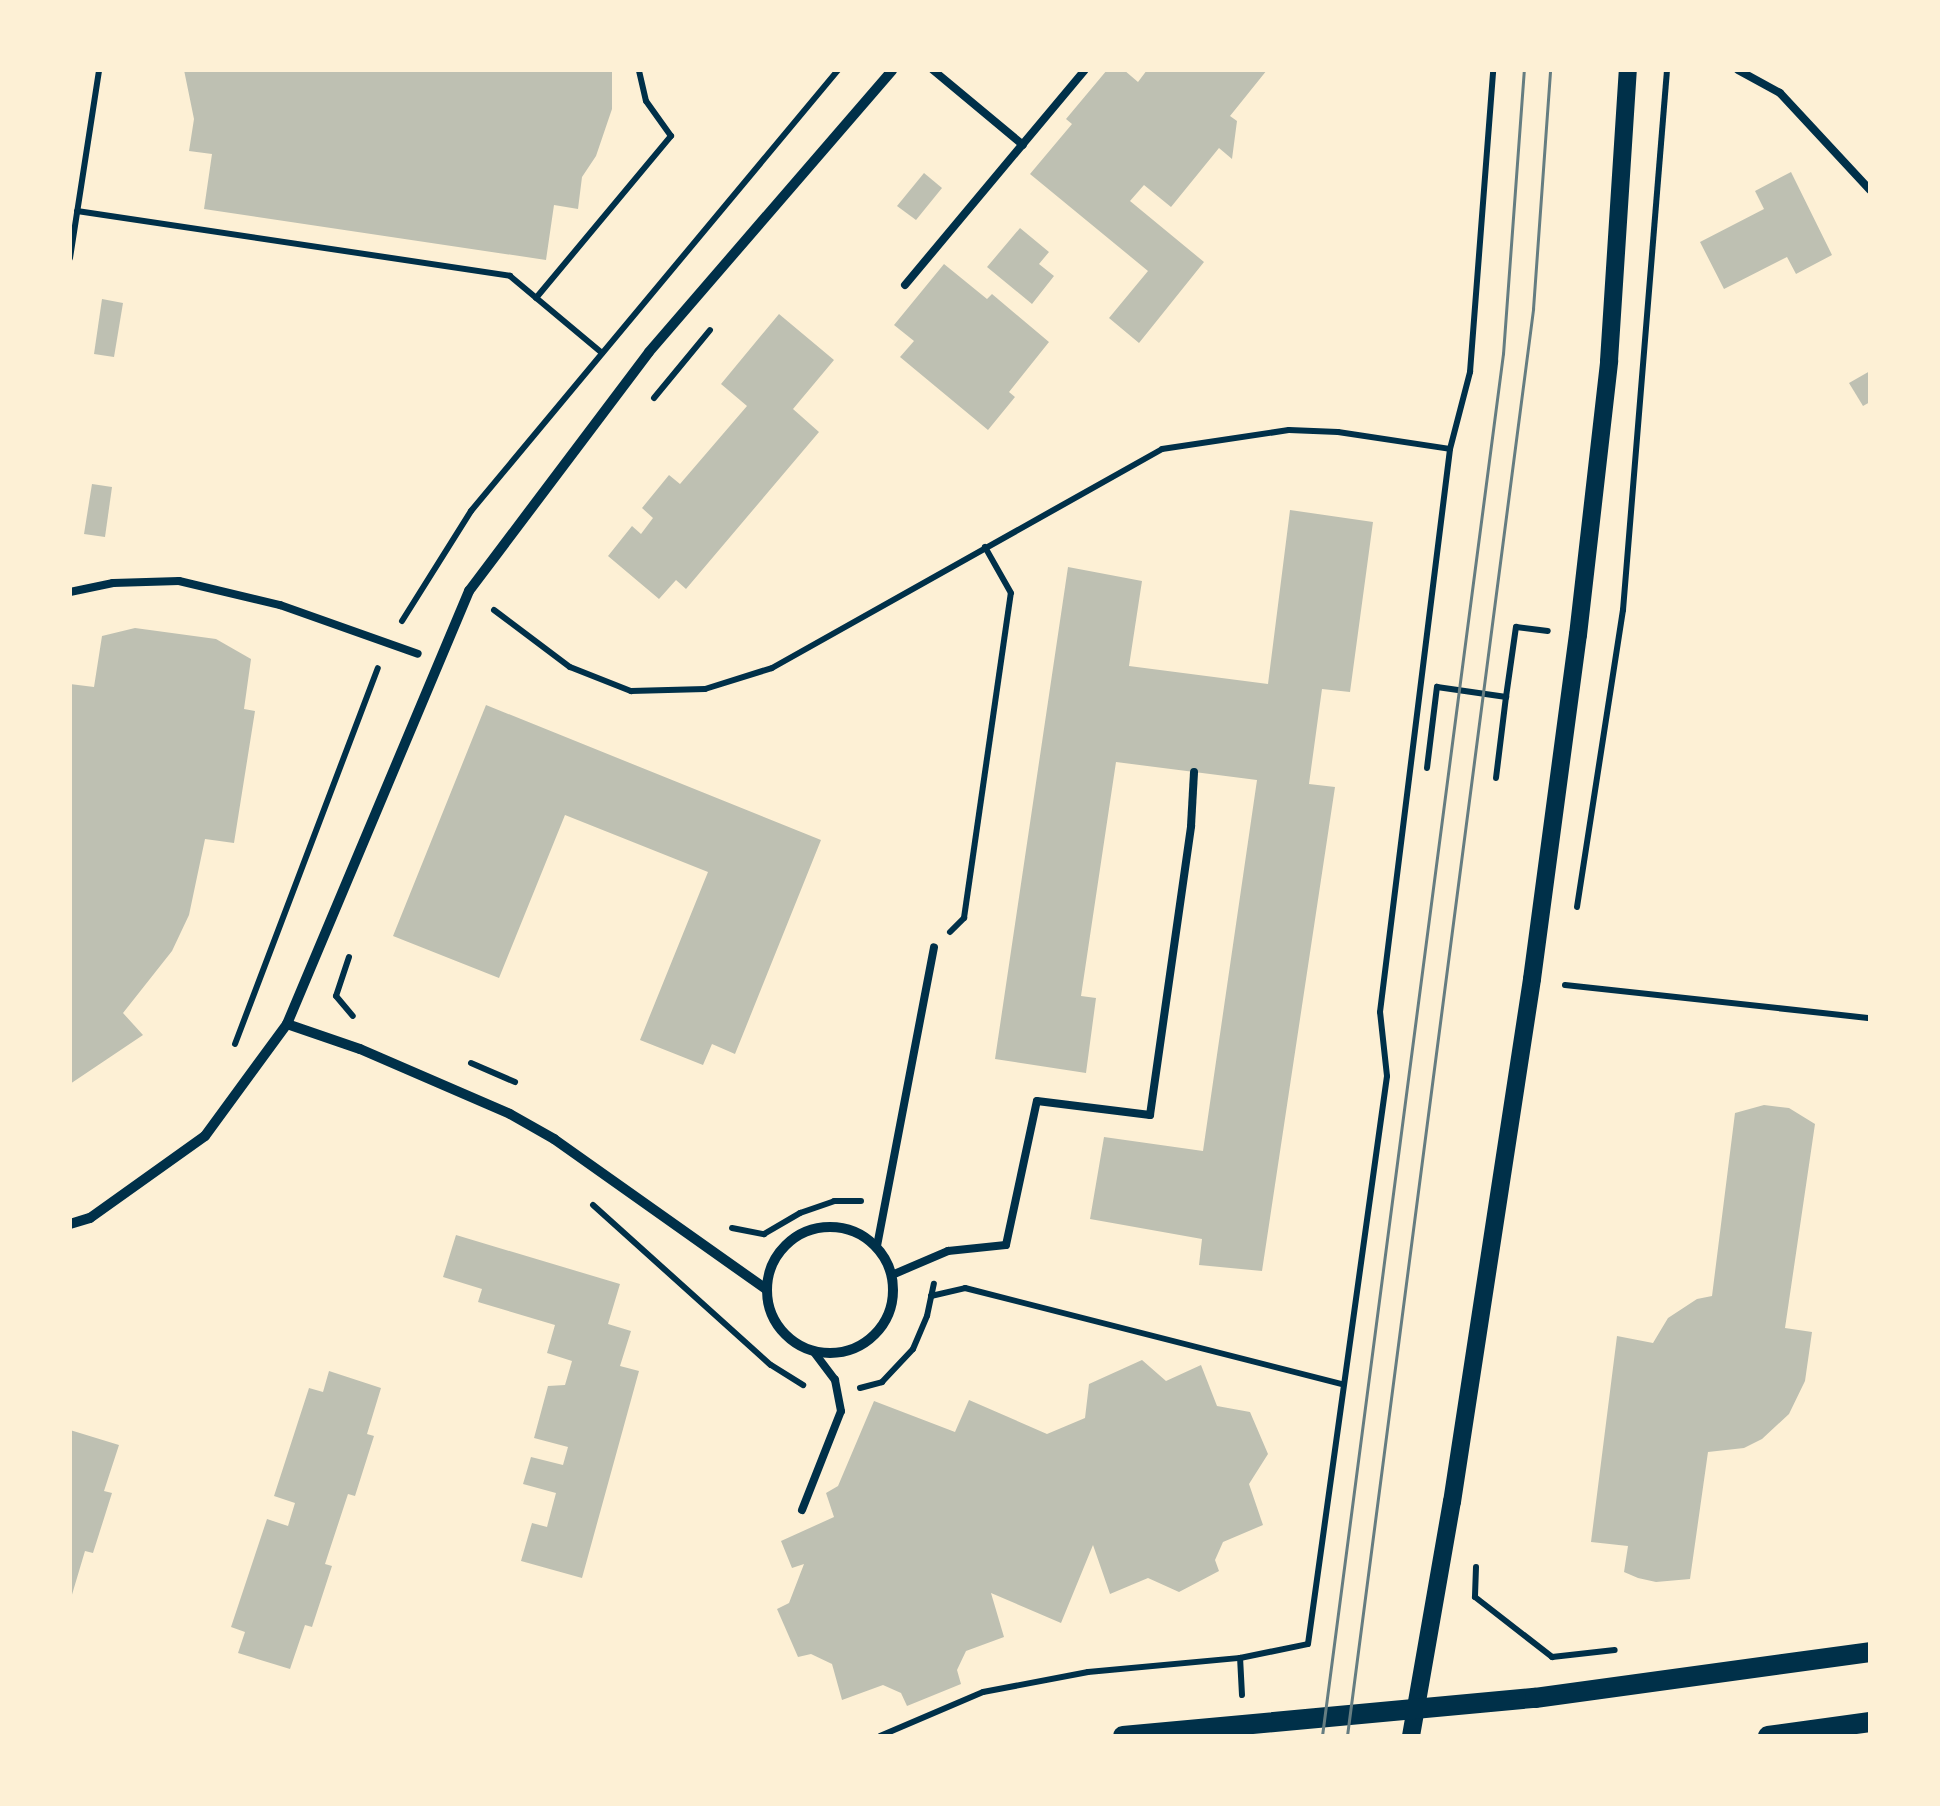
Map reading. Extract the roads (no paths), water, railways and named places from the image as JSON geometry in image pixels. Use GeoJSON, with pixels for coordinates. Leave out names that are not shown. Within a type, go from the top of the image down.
{"type":"FeatureCollection","features":[{"type":"Feature","properties":{"kind":"main road"},"geometry":{"type":"LineString","coordinates":[[1123,1736],[1416,1710],[1870,1652]]}},
{"type":"Feature","properties":{"kind":"main road"},"geometry":{"type":"LineString","coordinates":[[1768,1736],[1870,1722]]}},
{"type":"Feature","properties":{"kind":"street"},"geometry":{"type":"LineString","coordinates":[[70,1224],[90,1218],[205,1136],[286,1024],[469,591],[649,352],[892,70]]}},
{"type":"Feature","properties":{"kind":"street"},"geometry":{"type":"LineString","coordinates":[[1411,1736],[1532,979],[1578,635],[1609,361],[1628,70]]}},
{"type":"Feature","properties":{"kind":"street"},"geometry":{"type":"LineString","coordinates":[[286,1024],[360,1050],[510,1114],[554,1139],[766,1289],[779,1328],[813,1351],[834,1353],[855,1348],[874,1336],[887,1318],[892,1275],[876,1246],[860,1233],[839,1226],[808,1231],[781,1249],[766,1289]]}},
{"type":"Feature","properties":{"kind":"lane"},"geometry":{"type":"LineString","coordinates":[[933,70],[1023,145]]}},
{"type":"Feature","properties":{"kind":"lane"},"geometry":{"type":"LineString","coordinates":[[905,285],[1085,70]]}},
{"type":"Feature","properties":{"kind":"lane"},"geometry":{"type":"LineString","coordinates":[[1738,70],[1780,93],[1870,190]]}},
{"type":"Feature","properties":{"kind":"lane"},"geometry":{"type":"LineString","coordinates":[[70,592],[113,583],[180,582],[280,605],[418,654]]}},
{"type":"Feature","properties":{"kind":"lane"},"geometry":{"type":"LineString","coordinates":[[892,1275],[931,1262],[948,1251],[1006,1245],[1038,1101],[1150,1116],[1191,826],[1194,772]]}},
{"type":"Feature","properties":{"kind":"lane"},"geometry":{"type":"LineString","coordinates":[[876,1246],[934,947]]}},
{"type":"Feature","properties":{"kind":"lane"},"geometry":{"type":"LineString","coordinates":[[802,1510],[841,1411],[835,1380],[813,1351]]}},
{"type":"Feature","properties":{"kind":"tram line"},"geometry":{"type":"LineString","coordinates":[[1322,1736],[1503,354],[1524,70]]}},
{"type":"Feature","properties":{"kind":"tram line"},"geometry":{"type":"LineString","coordinates":[[1347,1736],[1533,309],[1550,70]]}}]}
